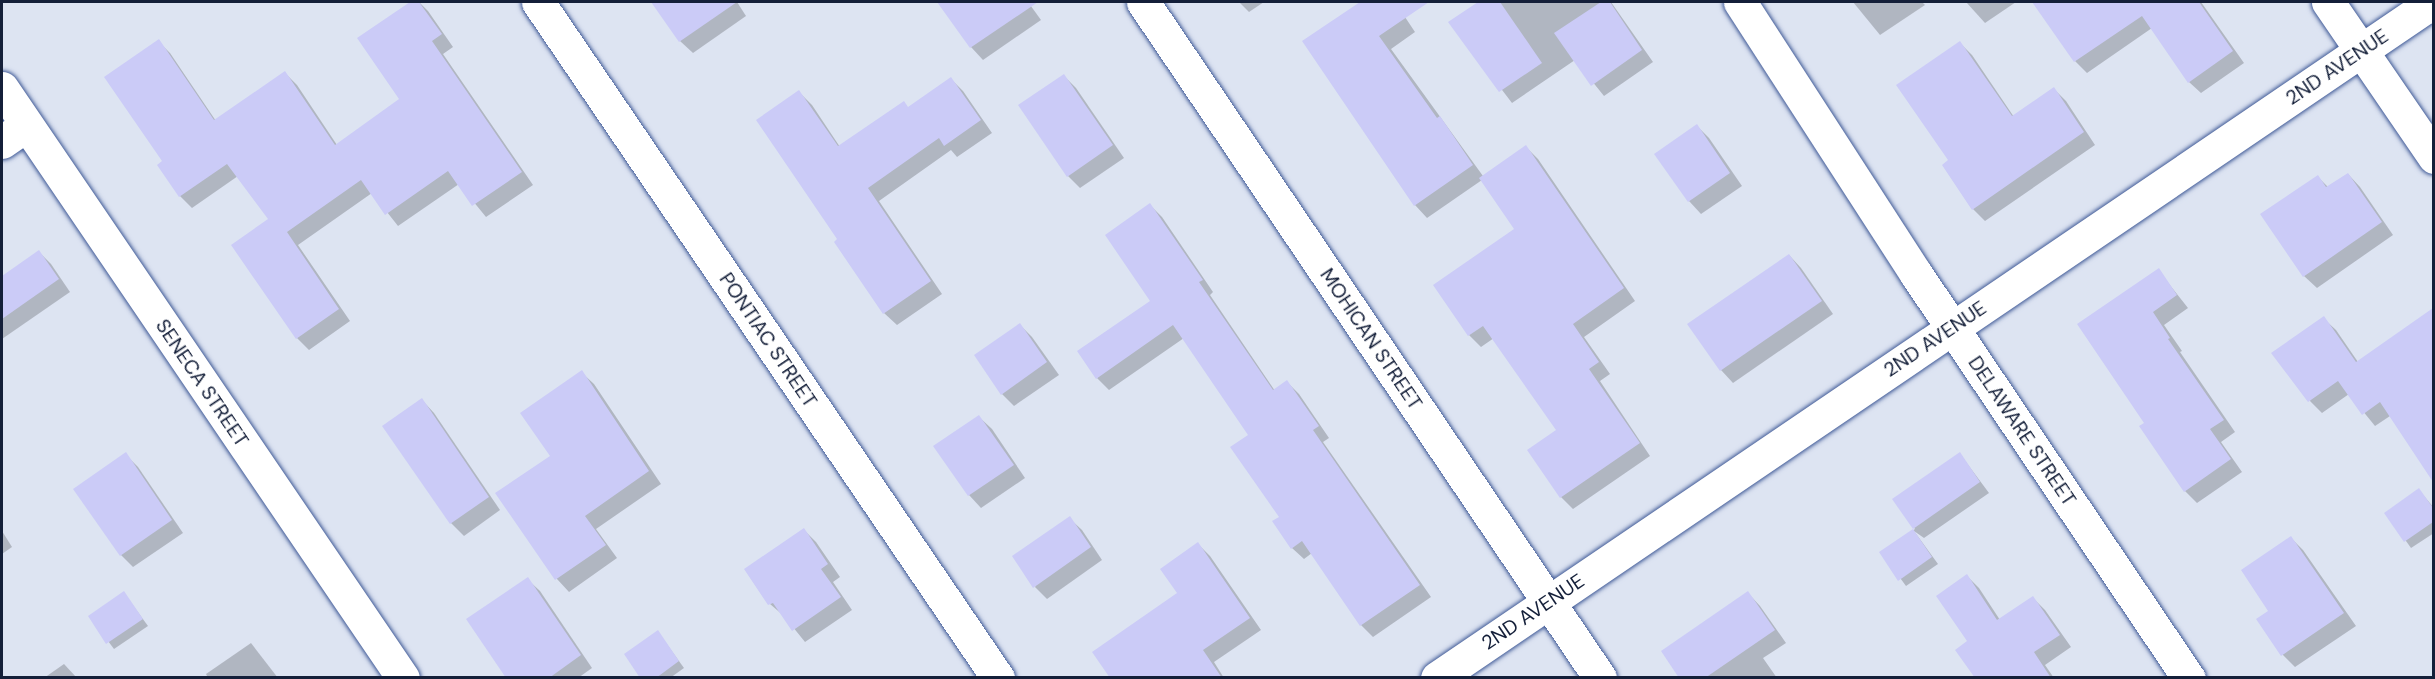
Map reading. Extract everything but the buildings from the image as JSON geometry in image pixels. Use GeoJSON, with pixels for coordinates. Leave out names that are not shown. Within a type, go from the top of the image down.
{"type":"FeatureCollection","features":[{"type":"Feature","properties":{"kind":"street","name":"PONTIAC STREET"},"geometry":{"type":"LineString","coordinates":[[538,2],[998,678]]}},
{"type":"Feature","properties":{"kind":"street","name":"MOHICAN STREET"},"geometry":{"type":"LineString","coordinates":[[1143,2],[1600,678]]}},
{"type":"Feature","properties":{"kind":"street","name":"DELAWARE STREET"},"geometry":{"type":"LineString","coordinates":[[1740,2],[1952,328],[2189,678]]}},
{"type":"Feature","properties":{"kind":"street"},"geometry":{"type":"LineString","coordinates":[[2328,2],[2433,157]]}},
{"type":"Feature","properties":{"kind":"street","name":"2ND AVENUE"},"geometry":{"type":"LineString","coordinates":[[1437,678],[2433,2]]}},
{"type":"Feature","properties":{"kind":"street","name":"SENECA STREET"},"geometry":{"type":"LineString","coordinates":[[2,88],[14,134],[403,678]]}}]}
